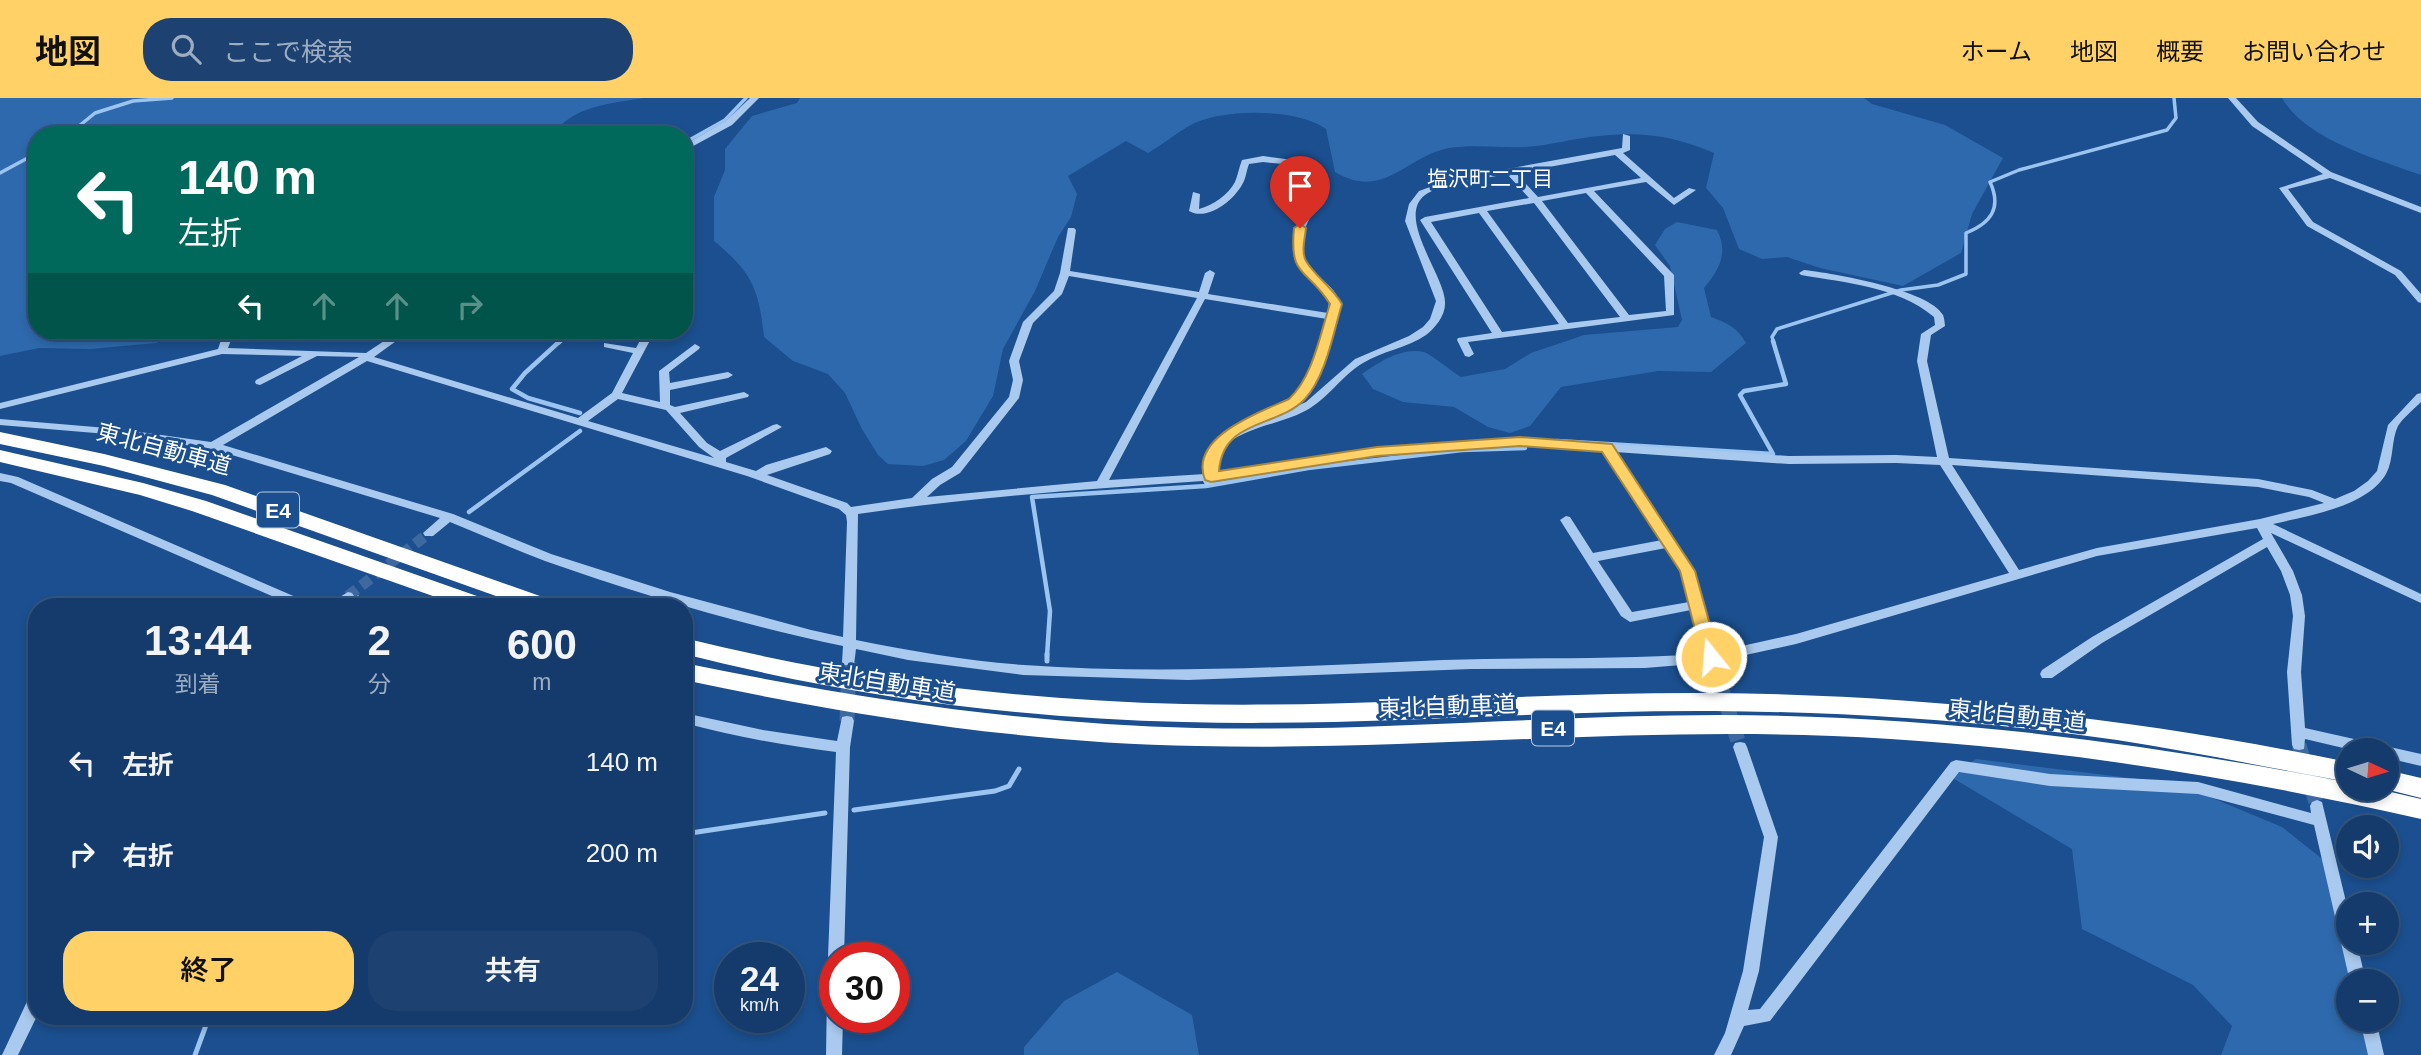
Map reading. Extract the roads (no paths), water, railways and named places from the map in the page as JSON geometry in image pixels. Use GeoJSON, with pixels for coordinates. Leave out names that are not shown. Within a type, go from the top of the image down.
{"type":"FeatureCollection","features":[{"type":"Feature","properties":{"kind":"highway","name":"東北自動車道"},"geometry":{"type":"LineString","coordinates":[[0,438],[104,460],[218,489],[524,598]]}},
{"type":"Feature","properties":{"kind":"highway","name":"東北自動車道"},"geometry":{"type":"LineString","coordinates":[[0,456],[143,489],[187,502],[460,598]]}},
{"type":"Feature","properties":{"kind":"highway","name":"東北自動車道"},"geometry":{"type":"LineString","coordinates":[[693,648],[846,681],[1004,702],[1090,709],[1257,714],[1713,702],[1883,707],[2047,721],[2140,734],[2336,770]]}},
{"type":"Feature","properties":{"kind":"highway","name":"東北自動車道"},"geometry":{"type":"LineString","coordinates":[[693,672],[763,688],[888,710],[998,725],[1085,732],[1256,738],[1733,724],[1977,735],[2160,758],[2421,808]]}},
{"type":"Feature","properties":{"kind":"highway"},"geometry":{"type":"LineString","coordinates":[[2399,783],[2421,788]]}},
{"type":"Feature","properties":{"kind":"street"},"geometry":{"type":"LineString","coordinates":[[693,144],[729,123],[755,98]]}},
{"type":"Feature","properties":{"kind":"street"},"geometry":{"type":"LineString","coordinates":[[2232,98],[2255,124],[2330,175],[2420,209]]}},
{"type":"Feature","properties":{"kind":"street"},"geometry":{"type":"LineString","coordinates":[[1230,436],[1306,407],[1356,363],[1419,335],[1427,328],[1440,310],[1441,301],[1410,222],[1413,204],[1422,193],[1452,181],[1626,150],[1626,136]]}},
{"type":"Feature","properties":{"kind":"street"},"geometry":{"type":"LineString","coordinates":[[1617,152],[1674,202],[1692,190]]}},
{"type":"Feature","properties":{"kind":"street"},"geometry":{"type":"LineString","coordinates":[[1196,194],[1193,211],[1203,212],[1210,209],[1238,185],[1248,160],[1276,160],[1308,165],[1319,193],[1303,219],[1298,253],[1306,271],[1333,297],[1336,304],[1314,370],[1301,395],[1294,402],[1242,425],[1221,442],[1213,455],[1210,479]]}},
{"type":"Feature","properties":{"kind":"street"},"geometry":{"type":"LineString","coordinates":[[1509,171],[1536,200],[1627,318]]}},
{"type":"Feature","properties":{"kind":"street"},"geometry":{"type":"LineString","coordinates":[[2330,175],[2283,188],[2310,224],[2336,241],[2390,268],[2421,300]]}},
{"type":"Feature","properties":{"kind":"street"},"geometry":{"type":"LineString","coordinates":[[1498,334],[1425,220],[1648,179]]}},
{"type":"Feature","properties":{"kind":"street"},"geometry":{"type":"LineString","coordinates":[[1469,354],[1462,340],[1671,313],[1669,275],[1588,190]]}},
{"type":"Feature","properties":{"kind":"street"},"geometry":{"type":"LineString","coordinates":[[1481,210],[1565,326]]}},
{"type":"Feature","properties":{"kind":"street"},"geometry":{"type":"LineString","coordinates":[[915,501],[936,482],[956,470],[1014,398],[1018,380],[1014,361],[1028,322],[1059,292],[1065,273],[1071,230]]}},
{"type":"Feature","properties":{"kind":"street"},"geometry":{"type":"LineString","coordinates":[[1065,273],[1333,317]]}},
{"type":"Feature","properties":{"kind":"street"},"geometry":{"type":"LineString","coordinates":[[1101,484],[1202,295],[1210,273]]}},
{"type":"Feature","properties":{"kind":"street"},"geometry":{"type":"LineString","coordinates":[[1804,273],[1898,293],[1940,316],[1940,326],[1926,334],[1922,361],[1944,461],[2016,575]]}},
{"type":"Feature","properties":{"kind":"street"},"geometry":{"type":"LineString","coordinates":[[2412,289],[2421,279]]}},
{"type":"Feature","properties":{"kind":"street"},"geometry":{"type":"LineString","coordinates":[[222,351],[226,340]]}},
{"type":"Feature","properties":{"kind":"street"},"geometry":{"type":"LineString","coordinates":[[213,446],[392,340]]}},
{"type":"Feature","properties":{"kind":"street"},"geometry":{"type":"LineString","coordinates":[[580,421],[616,395],[644,340]]}},
{"type":"Feature","properties":{"kind":"street"},"geometry":{"type":"LineString","coordinates":[[608,345],[637,352]]}},
{"type":"Feature","properties":{"kind":"street"},"geometry":{"type":"LineString","coordinates":[[695,347],[664,371],[663,388],[669,409],[720,460]]}},
{"type":"Feature","properties":{"kind":"street"},"geometry":{"type":"LineString","coordinates":[[0,406],[222,351],[369,356],[373,360],[720,460],[826,498],[852,514],[849,662]]}},
{"type":"Feature","properties":{"kind":"street"},"geometry":{"type":"LineString","coordinates":[[260,382],[316,353]]}},
{"type":"Feature","properties":{"kind":"street"},"geometry":{"type":"LineString","coordinates":[[663,388],[728,375]]}},
{"type":"Feature","properties":{"kind":"street"},"geometry":{"type":"LineString","coordinates":[[616,395],[669,409],[744,395]]}},
{"type":"Feature","properties":{"kind":"street"},"geometry":{"type":"LineString","coordinates":[[693,603],[742,618],[908,655],[1023,670],[1188,675],[1471,664],[1645,663],[1711,657],[1796,639],[2097,552],[2260,523],[2334,503],[2358,494],[2382,472],[2393,425],[2421,396]]}},
{"type":"Feature","properties":{"kind":"street"},"geometry":{"type":"LineString","coordinates":[[0,422],[119,432],[213,446],[449,517],[547,556],[675,598]]}},
{"type":"Feature","properties":{"kind":"street"},"geometry":{"type":"LineString","coordinates":[[720,460],[777,427]]}},
{"type":"Feature","properties":{"kind":"street"},"geometry":{"type":"LineString","coordinates":[[848,510],[915,501],[1101,484],[1210,479],[1377,452],[1520,442],[1789,460],[1944,461],[2258,483],[2312,494],[2334,503]]}},
{"type":"Feature","properties":{"kind":"street"},"geometry":{"type":"LineString","coordinates":[[1606,447],[1688,571],[1695,605],[1720,684]]}},
{"type":"Feature","properties":{"kind":"street"},"geometry":{"type":"LineString","coordinates":[[757,475],[770,468],[826,451]]}},
{"type":"Feature","properties":{"kind":"street"},"geometry":{"type":"LineString","coordinates":[[0,477],[14,480],[288,598]]}},
{"type":"Feature","properties":{"kind":"street"},"geometry":{"type":"LineString","coordinates":[[429,533],[449,517]]}},
{"type":"Feature","properties":{"kind":"street"},"geometry":{"type":"LineString","coordinates":[[1566,520],[1630,617],[1695,605]]}},
{"type":"Feature","properties":{"kind":"street"},"geometry":{"type":"LineString","coordinates":[[2260,523],[2296,595],[2299,616],[2294,672],[2299,738],[2336,744]]}},
{"type":"Feature","properties":{"kind":"street"},"geometry":{"type":"LineString","coordinates":[[2260,523],[2421,599]]}},
{"type":"Feature","properties":{"kind":"street"},"geometry":{"type":"LineString","coordinates":[[2047,674],[2097,640],[2270,540]]}},
{"type":"Feature","properties":{"kind":"street"},"geometry":{"type":"LineString","coordinates":[[1589,558],[1670,543]]}},
{"type":"Feature","properties":{"kind":"street"},"geometry":{"type":"LineString","coordinates":[[693,720],[791,741],[843,747]]}},
{"type":"Feature","properties":{"kind":"street"},"geometry":{"type":"LineString","coordinates":[[836,942],[843,747],[847,721]]}},
{"type":"Feature","properties":{"kind":"street"},"geometry":{"type":"LineString","coordinates":[[1722,1055],[1734,1035],[1751,971],[1771,837],[1740,747]]}},
{"type":"Feature","properties":{"kind":"street"},"geometry":{"type":"LineString","coordinates":[[2399,755],[2421,760]]}},
{"type":"Feature","properties":{"kind":"street"},"geometry":{"type":"LineString","coordinates":[[1737,1019],[1764,1016],[1956,766],[2050,780],[2198,788],[2318,814],[2337,892]]}},
{"type":"Feature","properties":{"kind":"street"},"geometry":{"type":"LineString","coordinates":[[10,1055],[28,1017]]}},
{"type":"Feature","properties":{"kind":"street"},"geometry":{"type":"LineString","coordinates":[[2371,1032],[2376,1055]]}},
{"type":"Feature","properties":{"kind":"street"},"geometry":{"type":"LineString","coordinates":[[834,1033],[834,1055]]}},
{"type":"Feature","properties":{"kind":"waterway"},"geometry":{"type":"LineString","coordinates":[[79,126],[95,113],[133,101],[172,98]]}},
{"type":"Feature","properties":{"kind":"waterway"},"geometry":{"type":"LineString","coordinates":[[693,138],[725,120],[746,98]]}},
{"type":"Feature","properties":{"kind":"waterway"},"geometry":{"type":"LineString","coordinates":[[1774,343],[1772,337],[1777,329],[1901,290],[1938,285],[1966,274],[1966,233],[1982,224],[1992,214],[1995,200],[1990,182],[2019,170],[2167,130],[2176,118],[2174,98]]}},
{"type":"Feature","properties":{"kind":"waterway"},"geometry":{"type":"LineString","coordinates":[[0,173],[28,158]]}},
{"type":"Feature","properties":{"kind":"waterway"},"geometry":{"type":"LineString","coordinates":[[559,343],[562,340]]}},
{"type":"Feature","properties":{"kind":"waterway"},"geometry":{"type":"LineString","coordinates":[[560,341],[525,373],[512,389],[528,398],[580,413]]}},
{"type":"Feature","properties":{"kind":"waterway"},"geometry":{"type":"LineString","coordinates":[[1557,441],[1773,454],[1740,395],[1744,391],[1786,384],[1773,341]]}},
{"type":"Feature","properties":{"kind":"waterway"},"geometry":{"type":"LineString","coordinates":[[469,512],[580,431]]}},
{"type":"Feature","properties":{"kind":"waterway"},"geometry":{"type":"LineString","coordinates":[[1047,656],[1050,611],[1032,497],[1206,486],[1308,468],[1462,450],[1525,448]]}},
{"type":"Feature","properties":{"kind":"waterway"},"geometry":{"type":"LineString","coordinates":[[1047,656],[1047,661]]}},
{"type":"Feature","properties":{"kind":"waterway"},"geometry":{"type":"LineString","coordinates":[[854,810],[995,791],[1009,786],[1019,769]]}},
{"type":"Feature","properties":{"kind":"waterway"},"geometry":{"type":"LineString","coordinates":[[693,833],[825,813]]}},
{"type":"Feature","properties":{"kind":"waterway"},"geometry":{"type":"LineString","coordinates":[[195,1055],[206,1025]]}},
{"type":"Feature","properties":{"kind":"tunnel"},"geometry":{"type":"LineString","coordinates":[[348,596],[429,533]]}},
{"type":"Feature","properties":{"kind":"tunnel"},"geometry":{"type":"LineString","coordinates":[[847,721],[849,662]]}},
{"type":"Feature","properties":{"kind":"tunnel"},"geometry":{"type":"LineString","coordinates":[[1720,684],[1740,747]]}},
{"type":"Feature","properties":{"kind":"tunnel"},"geometry":{"type":"LineString","coordinates":[[2299,745],[2317,806]]}},
{"type":"Feature","properties":{"kind":"district","name":"塩沢町二丁目"},"geometry":{"type":"Point","coordinates":[1490,178]}}]}
